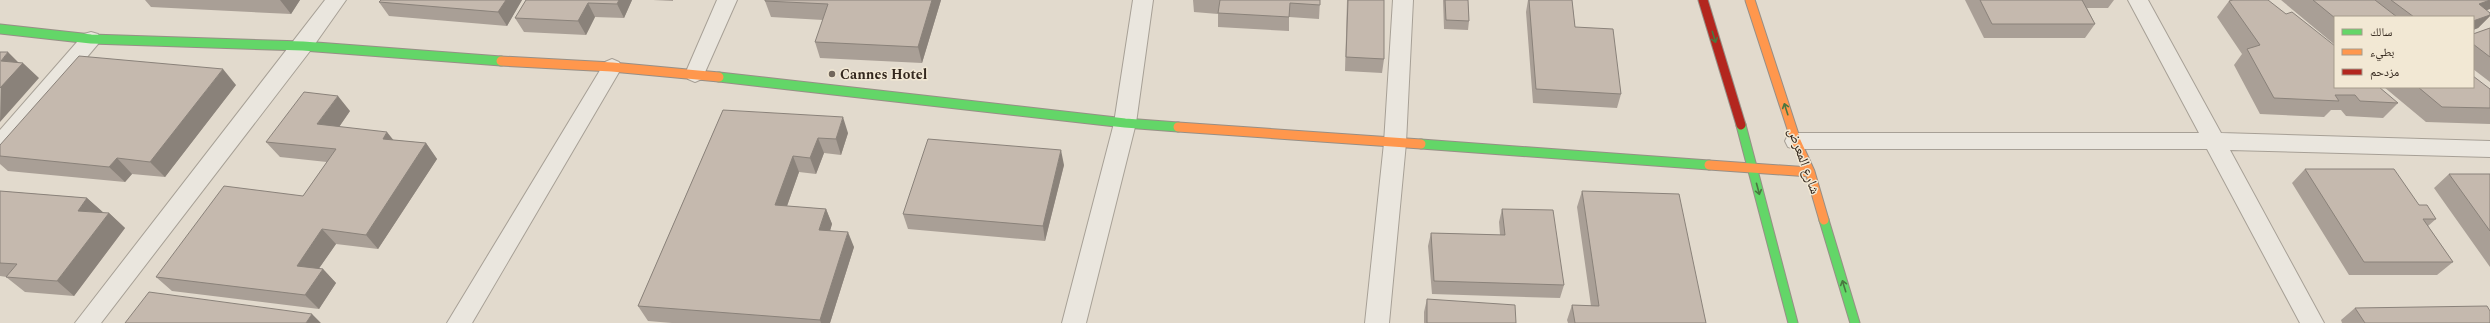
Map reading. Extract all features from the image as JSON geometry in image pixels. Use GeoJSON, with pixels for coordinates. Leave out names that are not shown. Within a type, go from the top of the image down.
{"type":"FeatureCollection","features":[{"type":"Feature","properties":{"kind":"street"},"geometry":{"type":"LineString","coordinates":[[87,323],[304,46],[336,0]]}},
{"type":"Feature","properties":{"kind":"street"},"geometry":{"type":"LineString","coordinates":[[694,74],[727,0]]}},
{"type":"Feature","properties":{"kind":"street"},"geometry":{"type":"LineString","coordinates":[[1074,323],[1125,123],[1143,0]]}},
{"type":"Feature","properties":{"kind":"street"},"geometry":{"type":"LineString","coordinates":[[1377,323],[1395,143],[1403,0]]}},
{"type":"Feature","properties":{"kind":"street"},"geometry":{"type":"LineString","coordinates":[[1703,0],[1753,167],[1793,323]]}},
{"type":"Feature","properties":{"kind":"street","name":"شارع المعرض"},"geometry":{"type":"LineString","coordinates":[[1750,0],[1796,141],[1810,172],[1855,323]]}},
{"type":"Feature","properties":{"kind":"street"},"geometry":{"type":"LineString","coordinates":[[2138,0],[2312,323]]}},
{"type":"Feature","properties":{"kind":"street"},"geometry":{"type":"LineString","coordinates":[[0,29],[91,39],[304,46],[507,62],[612,67],[694,74],[1125,123],[1810,172]]}},
{"type":"Feature","properties":{"kind":"street"},"geometry":{"type":"LineString","coordinates":[[0,145],[91,39]]}},
{"type":"Feature","properties":{"kind":"street"},"geometry":{"type":"LineString","coordinates":[[459,323],[612,67]]}},
{"type":"Feature","properties":{"kind":"street"},"geometry":{"type":"LineString","coordinates":[[1796,141],[2214,141],[2490,149]]}},
{"type":"Feature","properties":{"kind":"building"},"geometry":{"type":"Polygon","coordinates":[[[381,0],[506,0],[498,12],[379,2],[381,0]]]}},
{"type":"Feature","properties":{"kind":"building"},"geometry":{"type":"Polygon","coordinates":[[[526,0],[619,0],[617,4],[588,3],[578,21],[515,18],[526,0]]]}},
{"type":"Feature","properties":{"kind":"building"},"geometry":{"type":"Polygon","coordinates":[[[765,0],[932,0],[918,47],[815,42],[828,4],[765,0]]]}},
{"type":"Feature","properties":{"kind":"building"},"geometry":{"type":"Polygon","coordinates":[[[1220,0],[1320,0],[1320,5],[1290,3],[1289,17],[1218,13],[1220,0]]]}},
{"type":"Feature","properties":{"kind":"building"},"geometry":{"type":"Polygon","coordinates":[[[1348,0],[1384,0],[1384,59],[1346,57],[1348,0]]]}},
{"type":"Feature","properties":{"kind":"building"},"geometry":{"type":"Polygon","coordinates":[[[1445,0],[1468,0],[1469,21],[1446,20],[1445,0]]]}},
{"type":"Feature","properties":{"kind":"building"},"geometry":{"type":"Polygon","coordinates":[[[1529,0],[1572,0],[1575,27],[1613,29],[1621,94],[1536,89],[1529,0]]]}},
{"type":"Feature","properties":{"kind":"building"},"geometry":{"type":"Polygon","coordinates":[[[1980,0],[2082,0],[2095,24],[1992,24],[1980,0]]]}},
{"type":"Feature","properties":{"kind":"building"},"geometry":{"type":"Polygon","coordinates":[[[2268,0],[2286,14],[2292,12],[2334,45],[2334,88],[2380,88],[2398,103],[2360,101],[2355,95],[2335,95],[2339,101],[2274,98],[2247,49],[2260,45],[2229,1],[2268,0]]]}},
{"type":"Feature","properties":{"kind":"building"},"geometry":{"type":"Polygon","coordinates":[[[2313,0],[2375,0],[2396,16],[2334,16],[2313,0]]]}},
{"type":"Feature","properties":{"kind":"building"},"geometry":{"type":"Polygon","coordinates":[[[2391,0],[2490,0],[2479,4],[2490,13],[2490,15],[2474,21],[2474,16],[2413,16],[2391,0]]]}},
{"type":"Feature","properties":{"kind":"building"},"geometry":{"type":"Polygon","coordinates":[[[2490,28],[2490,57],[2474,45],[2474,34],[2490,28]]]}},
{"type":"Feature","properties":{"kind":"building"},"geometry":{"type":"Polygon","coordinates":[[[0,52],[8,52],[1,61],[23,63],[0,88],[0,52]]]}},
{"type":"Feature","properties":{"kind":"building"},"geometry":{"type":"Polygon","coordinates":[[[79,56],[223,69],[150,162],[117,158],[109,167],[0,156],[0,145],[79,56]]]}},
{"type":"Feature","properties":{"kind":"building"},"geometry":{"type":"Polygon","coordinates":[[[2474,77],[2490,89],[2490,108],[2442,107],[2419,88],[2474,88],[2474,77]]]}},
{"type":"Feature","properties":{"kind":"building"},"geometry":{"type":"Polygon","coordinates":[[[304,92],[338,96],[317,124],[387,132],[383,139],[426,143],[366,235],[322,229],[297,266],[323,269],[305,295],[156,277],[224,186],[303,196],[336,149],[266,142],[304,92]]]}},
{"type":"Feature","properties":{"kind":"building"},"geometry":{"type":"Polygon","coordinates":[[[723,110],[843,117],[836,139],[818,138],[810,158],[793,156],[775,205],[826,209],[819,230],[848,232],[820,320],[638,306],[723,110]]]}},
{"type":"Feature","properties":{"kind":"building"},"geometry":{"type":"Polygon","coordinates":[[[928,139],[1061,150],[1043,226],[903,214],[928,139]]]}},
{"type":"Feature","properties":{"kind":"building"},"geometry":{"type":"Polygon","coordinates":[[[2305,169],[2394,169],[2419,205],[2427,205],[2436,219],[2423,219],[2453,262],[2364,262],[2305,169]]]}},
{"type":"Feature","properties":{"kind":"building"},"geometry":{"type":"Polygon","coordinates":[[[2449,174],[2490,174],[2490,231],[2449,174]]]}},
{"type":"Feature","properties":{"kind":"building"},"geometry":{"type":"Polygon","coordinates":[[[0,191],[87,198],[78,211],[109,213],[57,281],[6,277],[17,264],[0,263],[0,191]]]}},
{"type":"Feature","properties":{"kind":"building"},"geometry":{"type":"Polygon","coordinates":[[[1582,191],[1679,194],[1706,323],[1575,323],[1572,305],[1599,306],[1582,191]]]}},
{"type":"Feature","properties":{"kind":"building"},"geometry":{"type":"Polygon","coordinates":[[[1502,209],[1553,210],[1564,285],[1434,281],[1431,233],[1505,235],[1502,209]]]}},
{"type":"Feature","properties":{"kind":"building"},"geometry":{"type":"Polygon","coordinates":[[[149,292],[312,314],[306,323],[125,323],[149,292]]]}},
{"type":"Feature","properties":{"kind":"building"},"geometry":{"type":"Polygon","coordinates":[[[1427,299],[1515,305],[1516,323],[1427,323],[1427,299]]]}},
{"type":"Feature","properties":{"kind":"building"},"geometry":{"type":"Polygon","coordinates":[[[2487,306],[2490,311],[2490,323],[2365,323],[2355,308],[2487,306]]]}},
{"type":"Feature","properties":{"kind":"traffic: fast"},"geometry":{"type":"LineString","coordinates":[[0,29],[91,39],[303,46],[501,61]]}},
{"type":"Feature","properties":{"kind":"traffic: fast"},"geometry":{"type":"LineString","coordinates":[[719,77],[1125,123],[1178,127]]}},
{"type":"Feature","properties":{"kind":"traffic: fast"},"geometry":{"type":"LineString","coordinates":[[1741,125],[1793,323]]}},
{"type":"Feature","properties":{"kind":"traffic: fast"},"geometry":{"type":"LineString","coordinates":[[1421,144],[1709,165]]}},
{"type":"Feature","properties":{"kind":"traffic: fast"},"geometry":{"type":"LineString","coordinates":[[1824,220],[1855,323]]}},
{"type":"Feature","properties":{"kind":"traffic: slow"},"geometry":{"type":"LineString","coordinates":[[1750,0],[1796,141],[1810,172],[1824,220]]}},
{"type":"Feature","properties":{"kind":"traffic: slow"},"geometry":{"type":"LineString","coordinates":[[501,61],[612,67],[719,77]]}},
{"type":"Feature","properties":{"kind":"traffic: slow"},"geometry":{"type":"LineString","coordinates":[[1178,127],[1421,144]]}},
{"type":"Feature","properties":{"kind":"traffic: slow"},"geometry":{"type":"LineString","coordinates":[[1709,165],[1810,172]]}},
{"type":"Feature","properties":{"kind":"traffic: jam"},"geometry":{"type":"LineString","coordinates":[[1703,0],[1741,125]]}},
{"type":"Feature","properties":{"kind":"place","name":"Cannes Hotel"},"geometry":{"type":"Point","coordinates":[832,74]}}]}
